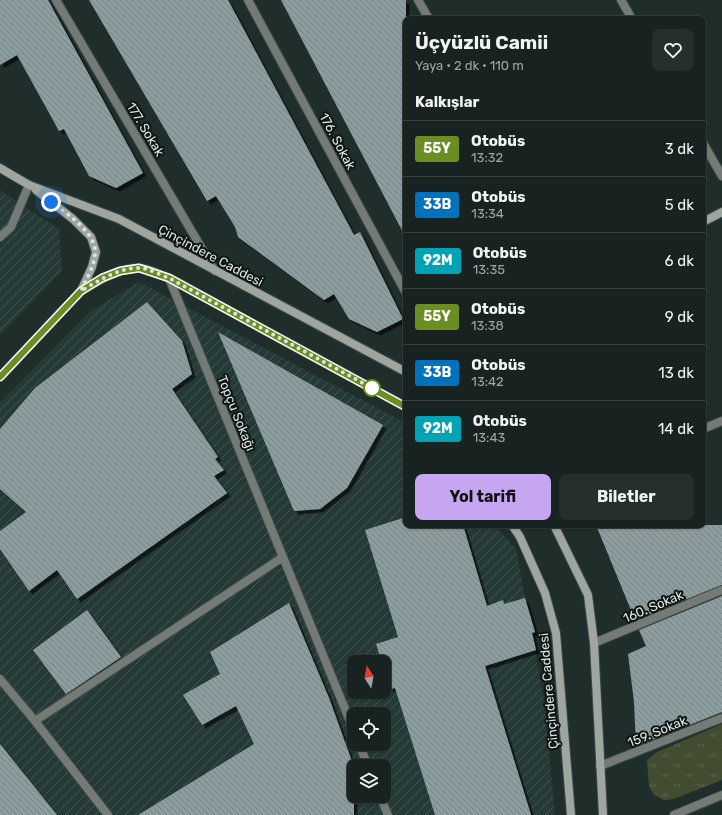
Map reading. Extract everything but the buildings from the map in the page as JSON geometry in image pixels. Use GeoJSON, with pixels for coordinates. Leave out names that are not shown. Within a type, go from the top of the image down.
{"type":"FeatureCollection","features":[{"type":"Feature","properties":{"kind":"main road","name":"Çinçindere Caddesi"},"geometry":{"type":"LineString","coordinates":[[0,168],[29,185],[119,219],[403,370]]}},
{"type":"Feature","properties":{"kind":"main road"},"geometry":{"type":"LineString","coordinates":[[29,185],[73,218],[91,237],[96,252],[92,267],[81,291]]}},
{"type":"Feature","properties":{"kind":"main road"},"geometry":{"type":"LineString","coordinates":[[706,220],[722,212]]}},
{"type":"Feature","properties":{"kind":"main road"},"geometry":{"type":"LineString","coordinates":[[0,377],[81,291],[102,278],[120,271],[139,268],[169,278],[403,405]]}},
{"type":"Feature","properties":{"kind":"main road","name":"Çinçindere Caddesi"},"geometry":{"type":"LineString","coordinates":[[514,528],[520,536],[545,593],[556,633],[571,815]]}},
{"type":"Feature","properties":{"kind":"main road"},"geometry":{"type":"LineString","coordinates":[[555,528],[588,595],[594,643],[603,815]]}},
{"type":"Feature","properties":{"kind":"street","name":"177. Sokak"},"geometry":{"type":"LineString","coordinates":[[56,0],[215,271]]}},
{"type":"Feature","properties":{"kind":"street","name":"176. Sokak"},"geometry":{"type":"LineString","coordinates":[[248,0],[403,287]]}},
{"type":"Feature","properties":{"kind":"street"},"geometry":{"type":"LineString","coordinates":[[418,0],[426,16]]}},
{"type":"Feature","properties":{"kind":"street"},"geometry":{"type":"LineString","coordinates":[[621,0],[630,16]]}},
{"type":"Feature","properties":{"kind":"street"},"geometry":{"type":"LineString","coordinates":[[706,148],[722,176]]}},
{"type":"Feature","properties":{"kind":"street"},"geometry":{"type":"LineString","coordinates":[[0,237],[11,227],[29,185]]}},
{"type":"Feature","properties":{"kind":"street","name":"Topçu Sokağı"},"geometry":{"type":"LineString","coordinates":[[169,278],[347,714]]}},
{"type":"Feature","properties":{"kind":"street"},"geometry":{"type":"LineString","coordinates":[[706,429],[722,421]]}},
{"type":"Feature","properties":{"kind":"street"},"geometry":{"type":"LineString","coordinates":[[35,721],[283,557]]}},
{"type":"Feature","properties":{"kind":"street","name":"160. Sokak"},"geometry":{"type":"LineString","coordinates":[[594,643],[722,590]]}},
{"type":"Feature","properties":{"kind":"street"},"geometry":{"type":"LineString","coordinates":[[0,679],[35,721],[108,815]]}},
{"type":"Feature","properties":{"kind":"street","name":"159. Sokak"},"geometry":{"type":"LineString","coordinates":[[600,766],[722,718]]}},
{"type":"Feature","properties":{"kind":"street"},"geometry":{"type":"LineString","coordinates":[[674,815],[722,795]]}},
{"type":"Feature","properties":{"kind":"street"},"geometry":{"type":"LineString","coordinates":[[383,803],[388,815]]}},
{"type":"Feature","properties":{"kind":"shaded area"},"geometry":{"type":"Polygon","coordinates":[[[0,190],[59,229],[62,271],[0,335],[0,190]]]}},
{"type":"Feature","properties":{"kind":"shaded area"},"geometry":{"type":"Polygon","coordinates":[[[139,282],[402,421],[403,528],[497,528],[516,549],[543,695],[555,815],[0,815],[0,403],[89,312],[139,282]]]}},
{"type":"Feature","properties":{"kind":"green space"},"geometry":{"type":"Polygon","coordinates":[[[722,724],[722,780],[674,799],[664,800],[654,795],[649,786],[647,760],[657,752],[722,724]]]}},
{"type":"Feature","properties":{"kind":"bus line","name":"55Y"},"geometry":{"type":"LineString","coordinates":[[0,377],[81,291],[102,278],[120,271],[139,268],[169,278],[403,405]]}},
{"type":"Feature","properties":{"kind":"route"},"geometry":{"type":"LineString","coordinates":[[51,202],[73,218],[91,237],[96,252],[92,267],[81,291],[102,278],[120,271],[139,268],[169,278],[372,388]]}}]}
